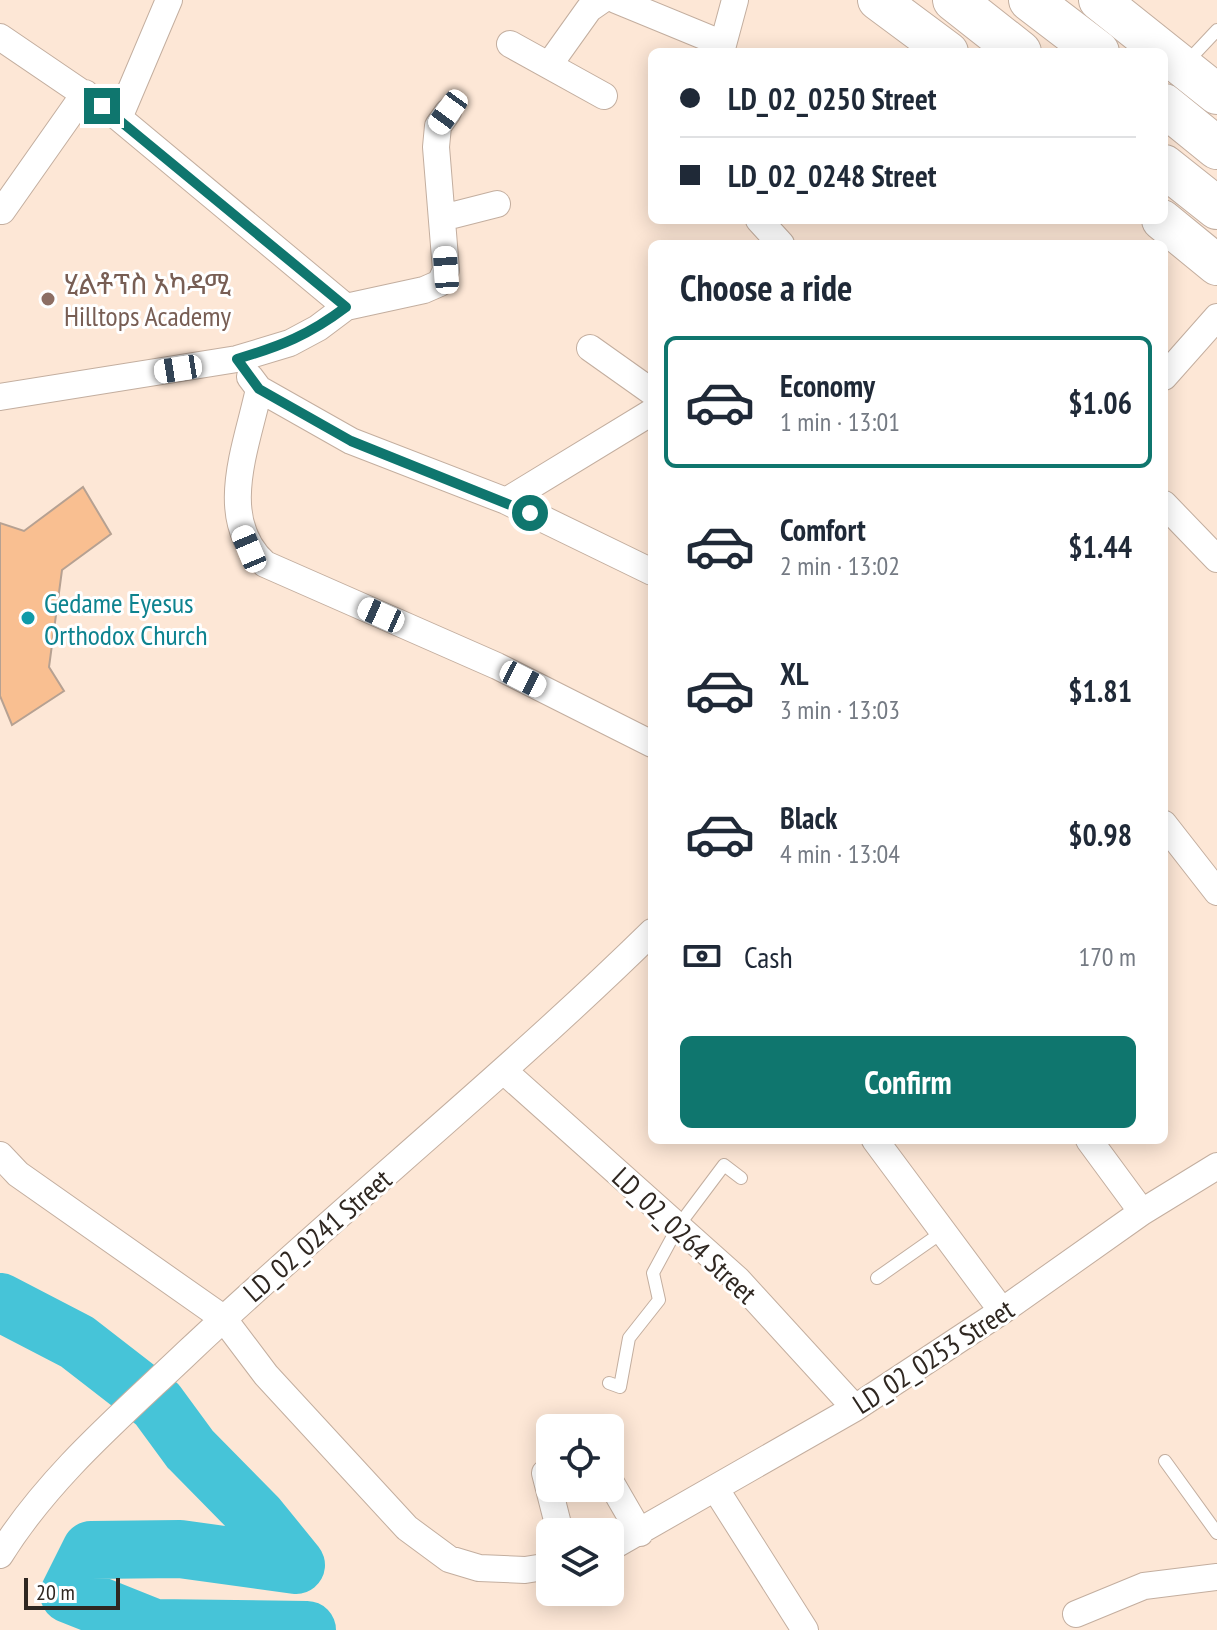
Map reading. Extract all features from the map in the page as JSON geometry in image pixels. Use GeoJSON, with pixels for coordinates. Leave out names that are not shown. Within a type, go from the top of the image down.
{"type":"FeatureCollection","features":[{"type":"Feature","properties":{"kind":"highway"},"geometry":{"type":"LineString","coordinates":[[954,0],[1015,48]]}},
{"type":"Feature","properties":{"kind":"highway"},"geometry":{"type":"LineString","coordinates":[[1030,0],[1093,48]]}},
{"type":"Feature","properties":{"kind":"highway"},"geometry":{"type":"LineString","coordinates":[[1168,108],[1217,148]]}},
{"type":"Feature","properties":{"kind":"highway"},"geometry":{"type":"LineString","coordinates":[[1168,169],[1217,208]]}},
{"type":"Feature","properties":{"kind":"main road"},"geometry":{"type":"LineString","coordinates":[[878,0],[943,48]]}},
{"type":"Feature","properties":{"kind":"main road"},"geometry":{"type":"LineString","coordinates":[[1099,0],[1159,48]]}},
{"type":"Feature","properties":{"kind":"main road"},"geometry":{"type":"LineString","coordinates":[[1168,55],[1217,94]]}},
{"type":"Feature","properties":{"kind":"main road"},"geometry":{"type":"LineString","coordinates":[[1167,224],[1217,265]]}},
{"type":"Feature","properties":{"kind":"street"},"geometry":{"type":"LineString","coordinates":[[119,118],[169,0]]}},
{"type":"Feature","properties":{"kind":"street"},"geometry":{"type":"LineString","coordinates":[[549,65],[589,9],[602,0]]}},
{"type":"Feature","properties":{"kind":"street"},"geometry":{"type":"LineString","coordinates":[[616,0],[722,48],[735,0]]}},
{"type":"Feature","properties":{"kind":"street"},"geometry":{"type":"LineString","coordinates":[[0,37],[119,118],[346,307]]}},
{"type":"Feature","properties":{"kind":"street"},"geometry":{"type":"LineString","coordinates":[[510,44],[604,96]]}},
{"type":"Feature","properties":{"kind":"street"},"geometry":{"type":"LineString","coordinates":[[2,211],[85,93]]}},
{"type":"Feature","properties":{"kind":"street"},"geometry":{"type":"LineString","coordinates":[[0,397],[237,359],[290,343],[318,328],[346,307],[424,290],[440,283],[446,270],[436,147],[438,126],[448,112]]}},
{"type":"Feature","properties":{"kind":"street"},"geometry":{"type":"LineString","coordinates":[[442,218],[497,204]]}},
{"type":"Feature","properties":{"kind":"street"},"geometry":{"type":"LineString","coordinates":[[763,224],[777,240]]}},
{"type":"Feature","properties":{"kind":"street"},"geometry":{"type":"LineString","coordinates":[[1168,372],[1217,317]]}},
{"type":"Feature","properties":{"kind":"street"},"geometry":{"type":"LineString","coordinates":[[590,348],[648,389]]}},
{"type":"Feature","properties":{"kind":"street"},"geometry":{"type":"LineString","coordinates":[[237,359],[259,389],[351,441],[506,501],[648,570]]}},
{"type":"Feature","properties":{"kind":"street"},"geometry":{"type":"LineString","coordinates":[[259,389],[236,500],[239,526],[249,549],[265,564],[497,666],[648,742]]}},
{"type":"Feature","properties":{"kind":"street"},"geometry":{"type":"LineString","coordinates":[[506,501],[648,414]]}},
{"type":"Feature","properties":{"kind":"street"},"geometry":{"type":"LineString","coordinates":[[1168,508],[1217,559]]}},
{"type":"Feature","properties":{"kind":"street"},"geometry":{"type":"LineString","coordinates":[[1168,829],[1217,892]]}},
{"type":"Feature","properties":{"kind":"street","name":"LD_02_0241 Street"},"geometry":{"type":"LineString","coordinates":[[0,1555],[13,1534],[87,1449],[223,1318],[505,1072],[648,936]]}},
{"type":"Feature","properties":{"kind":"street","name":"LD_02_0264 Street"},"geometry":{"type":"LineString","coordinates":[[505,1072],[738,1280],[855,1408]]}},
{"type":"Feature","properties":{"kind":"street"},"geometry":{"type":"LineString","coordinates":[[878,1144],[1002,1311]]}},
{"type":"Feature","properties":{"kind":"street"},"geometry":{"type":"LineString","coordinates":[[1092,1144],[1142,1212]]}},
{"type":"Feature","properties":{"kind":"street"},"geometry":{"type":"LineString","coordinates":[[0,1155],[18,1174],[223,1318],[266,1375],[407,1528],[449,1559],[479,1568],[536,1568]]}},
{"type":"Feature","properties":{"kind":"street","name":"LD_02_0253 Street"},"geometry":{"type":"LineString","coordinates":[[624,1541],[855,1408],[1002,1311],[1142,1212],[1217,1166]]}},
{"type":"Feature","properties":{"kind":"street"},"geometry":{"type":"LineString","coordinates":[[715,1488],[805,1630]]}},
{"type":"Feature","properties":{"kind":"street"},"geometry":{"type":"LineString","coordinates":[[622,1502],[640,1533]]}},
{"type":"Feature","properties":{"kind":"street"},"geometry":{"type":"LineString","coordinates":[[1076,1614],[1144,1586],[1217,1577]]}},
{"type":"Feature","properties":{"kind":"lane"},"geometry":{"type":"LineString","coordinates":[[1183,67],[1217,30]]}},
{"type":"Feature","properties":{"kind":"lane"},"geometry":{"type":"LineString","coordinates":[[609,1383],[620,1387],[629,1338],[659,1300],[653,1273],[679,1225],[724,1165],[741,1178]]}},
{"type":"Feature","properties":{"kind":"lane"},"geometry":{"type":"LineString","coordinates":[[877,1278],[944,1231]]}},
{"type":"Feature","properties":{"kind":"lane"},"geometry":{"type":"LineString","coordinates":[[1165,1461],[1217,1533]]}},
{"type":"Feature","properties":{"kind":"building","name":"Gedame Eyesus Orthodox Church"},"geometry":{"type":"Polygon","coordinates":[[[83,487],[111,534],[62,570],[49,667],[64,691],[12,725],[0,696],[0,523],[24,531],[83,487]]]}},
{"type":"Feature","properties":{"kind":"waterway"},"geometry":{"type":"LineString","coordinates":[[0,1302],[77,1342],[157,1404],[190,1449],[257,1517],[296,1565],[180,1549],[91,1550],[69,1594],[154,1628],[307,1630]]}},
{"type":"Feature","properties":{"kind":"place","name":"ሂልቶፕስ አካዳሚ Hilltops Academy"},"geometry":{"type":"Point","coordinates":[48,299]}},
{"type":"Feature","properties":{"kind":"place","name":"Gedame Eyesus Orthodox Church"},"geometry":{"type":"Point","coordinates":[28,618]}},
{"type":"Feature","properties":{"kind":"route"},"geometry":{"type":"LineString","coordinates":[[102,106],[346,307],[318,328],[290,343],[237,359],[259,389],[351,441],[530,513]]}}]}
